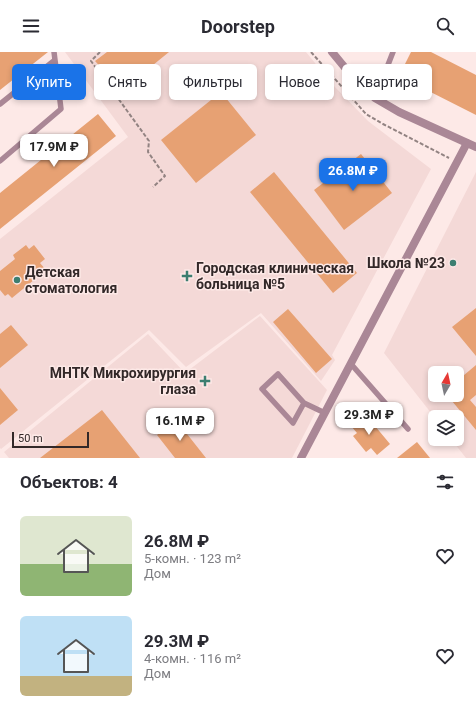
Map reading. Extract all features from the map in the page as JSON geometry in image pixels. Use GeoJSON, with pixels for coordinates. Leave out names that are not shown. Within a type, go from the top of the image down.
{"type":"FeatureCollection","features":[{"type":"Feature","properties":{"kind":"street"},"geometry":{"type":"LineString","coordinates":[[332,52],[342,64]]}},
{"type":"Feature","properties":{"kind":"street"},"geometry":{"type":"LineString","coordinates":[[378,100],[398,112],[476,147]]}},
{"type":"Feature","properties":{"kind":"street"},"geometry":{"type":"LineString","coordinates":[[301,458],[467,142]]}},
{"type":"Feature","properties":{"kind":"lane"},"geometry":{"type":"LineString","coordinates":[[0,161],[61,109],[54,52]]}},
{"type":"Feature","properties":{"kind":"lane"},"geometry":{"type":"LineString","coordinates":[[388,64],[393,52]]}},
{"type":"Feature","properties":{"kind":"lane"},"geometry":{"type":"LineString","coordinates":[[0,104],[55,60]]}},
{"type":"Feature","properties":{"kind":"lane"},"geometry":{"type":"LineString","coordinates":[[351,364],[408,429]]}},
{"type":"Feature","properties":{"kind":"lane"},"geometry":{"type":"LineString","coordinates":[[304,403],[293,423],[262,389],[278,374],[304,403],[325,413]]}},
{"type":"Feature","properties":{"kind":"path"},"geometry":{"type":"LineString","coordinates":[[100,52],[91,61],[150,141],[148,152],[165,176],[153,187]]}},
{"type":"Feature","properties":{"kind":"path"},"geometry":{"type":"LineString","coordinates":[[311,52],[366,114],[457,162]]}},
{"type":"Feature","properties":{"kind":"shaded area","name":"Городская клиническая больница №5"},"geometry":{"type":"Polygon","coordinates":[[[65,52],[306,52],[316,64],[265,64],[265,100],[334,100],[334,86],[342,94],[342,100],[348,100],[368,121],[431,169],[332,355],[335,360],[321,381],[261,313],[186,367],[149,330],[1,449],[0,448],[0,239],[128,137],[101,100],[161,100],[161,64],[94,64],[94,91],[86,80],[86,64],[74,64],[65,52]]]}},
{"type":"Feature","properties":{"kind":"shaded area","name":"Школа №23"},"geometry":{"type":"Polygon","coordinates":[[[476,172],[476,458],[466,458],[457,446],[464,446],[464,410],[429,410],[384,353],[476,172]]]}},
{"type":"Feature","properties":{"kind":"shaded area","name":"МНТК Микрохирургия глаза"},"geometry":{"type":"Polygon","coordinates":[[[260,316],[327,390],[292,458],[9,458],[4,452],[148,334],[185,373],[260,316]]]}},
{"type":"Feature","properties":{"kind":"building"},"geometry":{"type":"Polygon","coordinates":[[[0,52],[48,52],[33,64],[12,64],[12,80],[0,90],[0,52]]]}},
{"type":"Feature","properties":{"kind":"building"},"geometry":{"type":"Polygon","coordinates":[[[107,52],[169,52],[154,64],[98,64],[95,61],[107,52]]]}},
{"type":"Feature","properties":{"kind":"building"},"geometry":{"type":"Polygon","coordinates":[[[411,52],[431,52],[476,75],[476,115],[432,93],[432,64],[405,64],[411,52]]]}},
{"type":"Feature","properties":{"kind":"building"},"geometry":{"type":"Polygon","coordinates":[[[211,100],[228,100],[256,135],[196,183],[161,140],[211,100]]]}},
{"type":"Feature","properties":{"kind":"building"},"geometry":{"type":"Polygon","coordinates":[[[98,114],[116,136],[0,229],[0,193],[98,114]]]}},
{"type":"Feature","properties":{"kind":"building"},"geometry":{"type":"Polygon","coordinates":[[[361,154],[392,193],[344,230],[314,190],[361,154]]]}},
{"type":"Feature","properties":{"kind":"building"},"geometry":{"type":"Polygon","coordinates":[[[274,172],[357,273],[333,293],[250,192],[274,172]]]}},
{"type":"Feature","properties":{"kind":"building","name":"Детская стоматология"},"geometry":{"type":"Polygon","coordinates":[[[26,245],[29,249],[34,245],[45,259],[40,263],[46,270],[12,298],[8,294],[5,296],[0,290],[0,271],[15,259],[13,255],[26,245]]]}},
{"type":"Feature","properties":{"kind":"building"},"geometry":{"type":"Polygon","coordinates":[[[476,308],[476,356],[452,327],[476,308]]]}},
{"type":"Feature","properties":{"kind":"building"},"geometry":{"type":"Polygon","coordinates":[[[288,309],[332,359],[316,373],[273,322],[288,309]]]}},
{"type":"Feature","properties":{"kind":"building"},"geometry":{"type":"Polygon","coordinates":[[[11,325],[28,345],[0,368],[0,334],[11,325]]]}},
{"type":"Feature","properties":{"kind":"building"},"geometry":{"type":"Polygon","coordinates":[[[476,365],[476,395],[470,400],[476,407],[476,430],[464,416],[464,410],[459,410],[453,402],[464,402],[464,375],[476,365]]]}},
{"type":"Feature","properties":{"kind":"building"},"geometry":{"type":"Polygon","coordinates":[[[0,388],[18,410],[0,425],[0,388]]]}},
{"type":"Feature","properties":{"kind":"building"},"geometry":{"type":"Polygon","coordinates":[[[102,410],[140,458],[40,458],[102,410]]]}},
{"type":"Feature","properties":{"kind":"building"},"geometry":{"type":"Polygon","coordinates":[[[365,414],[390,444],[377,455],[371,448],[366,452],[353,436],[357,433],[351,426],[365,414]]]}},
{"type":"Feature","properties":{"kind":"building"},"geometry":{"type":"Polygon","coordinates":[[[176,420],[206,458],[175,458],[157,435],[176,420]]]}},
{"type":"Feature","properties":{"kind":"building"},"geometry":{"type":"Polygon","coordinates":[[[417,442],[430,458],[397,458],[417,442]]]}},
{"type":"Feature","properties":{"kind":"place","name":"Школа №23"},"geometry":{"type":"Point","coordinates":[453,263]}},
{"type":"Feature","properties":{"kind":"place","name":"Городская клиническая больница №5"},"geometry":{"type":"Point","coordinates":[187,276]}},
{"type":"Feature","properties":{"kind":"place","name":"Детская стоматология"},"geometry":{"type":"Point","coordinates":[17,280]}},
{"type":"Feature","properties":{"kind":"place","name":"МНТК Микрохирургия глаза"},"geometry":{"type":"Point","coordinates":[205,381]}}]}
